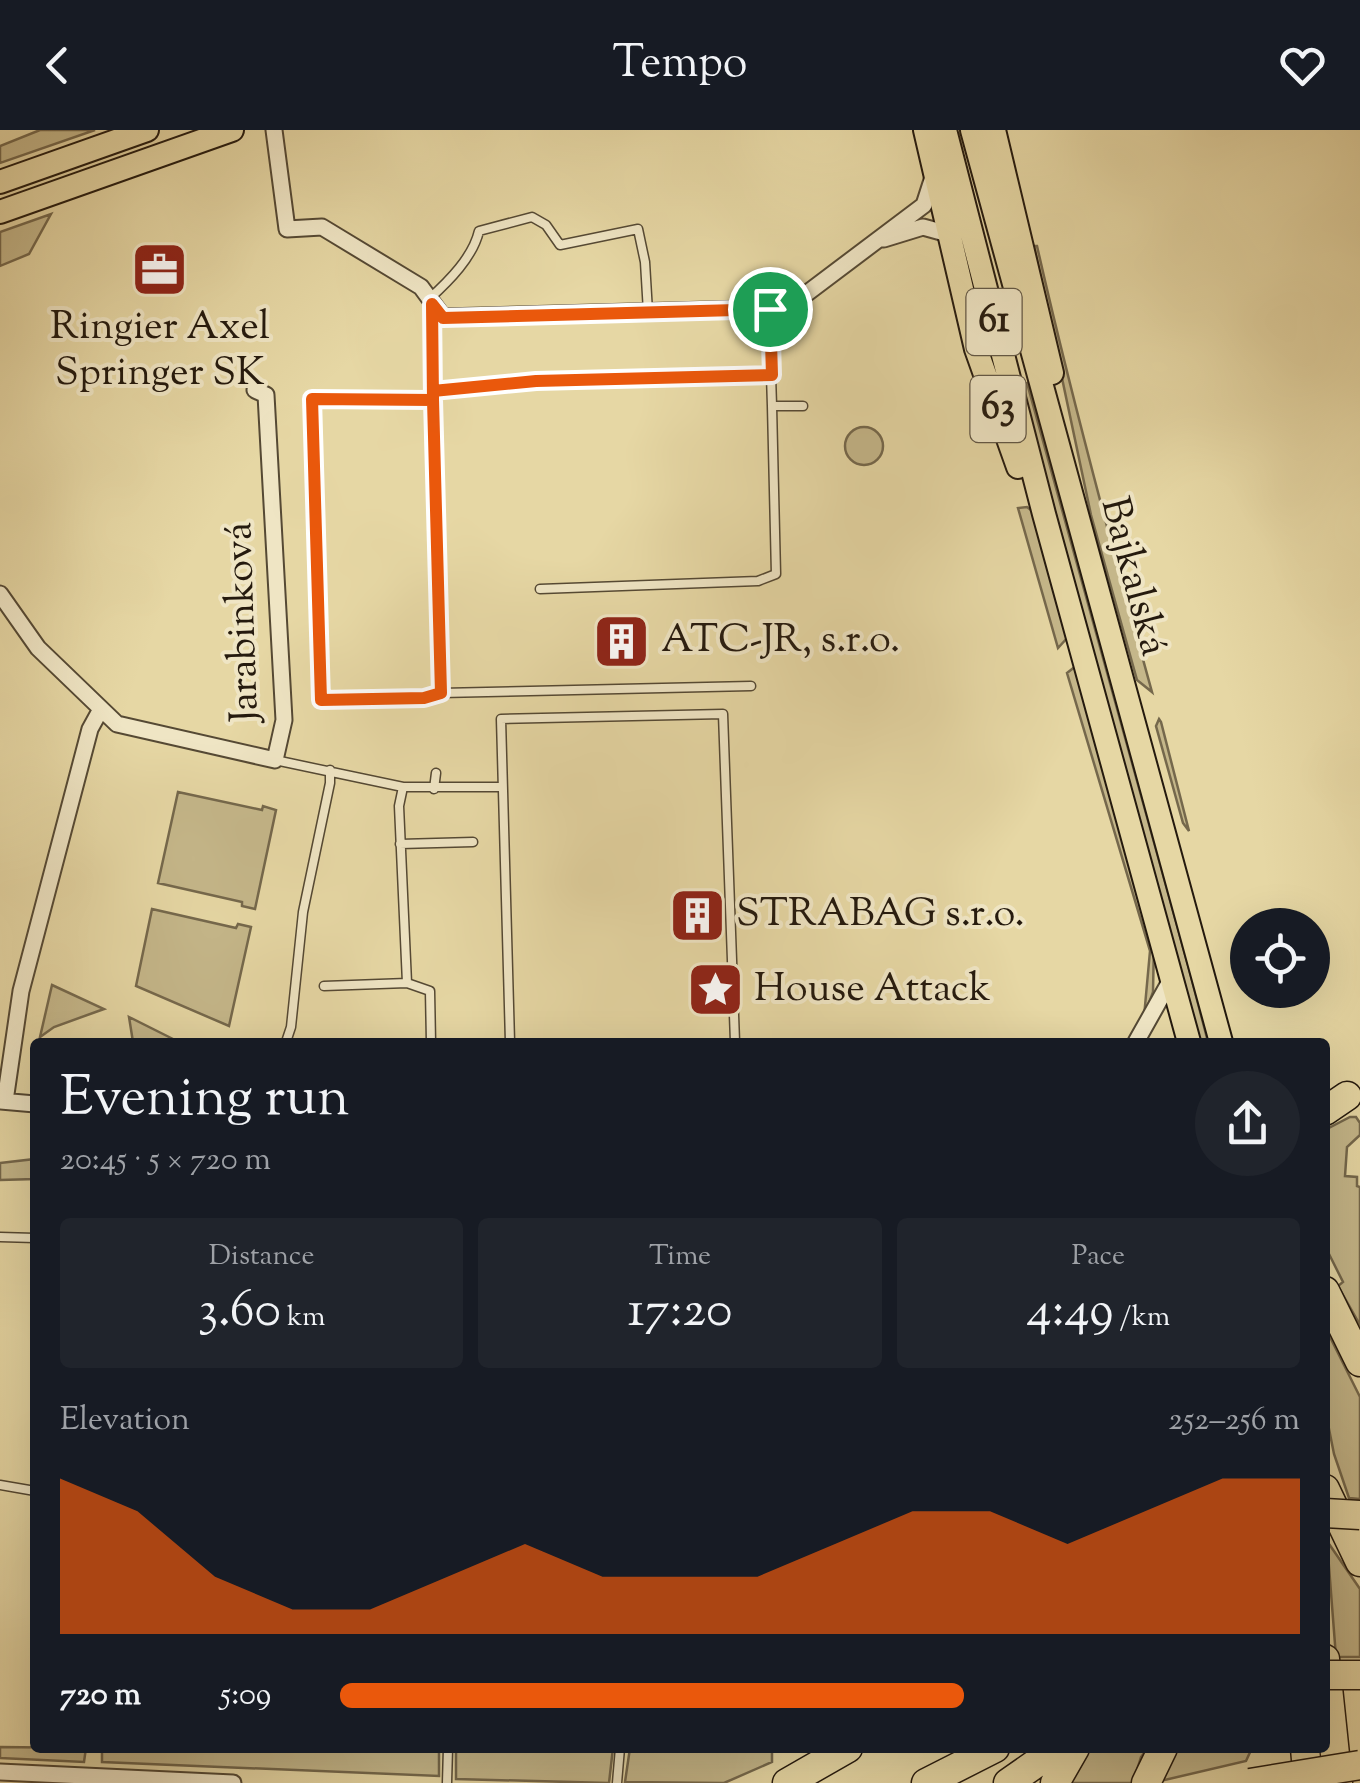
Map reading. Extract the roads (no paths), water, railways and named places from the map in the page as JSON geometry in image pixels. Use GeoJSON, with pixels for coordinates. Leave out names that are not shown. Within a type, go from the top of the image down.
{"type":"FeatureCollection","features":[{"type":"Feature","properties":{"kind":"highway"},"geometry":{"type":"LineString","coordinates":[[1330,1301],[1360,1362]]}},
{"type":"Feature","properties":{"kind":"highway"},"geometry":{"type":"LineString","coordinates":[[1330,1499],[1360,1562]]}},
{"type":"Feature","properties":{"kind":"highway"},"geometry":{"type":"LineString","coordinates":[[1330,1513],[1360,1515]]}},
{"type":"Feature","properties":{"kind":"highway"},"geometry":{"type":"LineString","coordinates":[[1330,1675],[1360,1674]]}},
{"type":"Feature","properties":{"kind":"highway"},"geometry":{"type":"LineString","coordinates":[[1330,1707],[1338,1783]]}},
{"type":"Feature","properties":{"kind":"highway"},"geometry":{"type":"LineString","coordinates":[[787,1783],[839,1753]]}},
{"type":"Feature","properties":{"kind":"highway"},"geometry":{"type":"LineString","coordinates":[[926,1783],[985,1753]]}},
{"type":"Feature","properties":{"kind":"highway"},"geometry":{"type":"LineString","coordinates":[[1008,1783],[1051,1753]]}},
{"type":"Feature","properties":{"kind":"highway"},"geometry":{"type":"LineString","coordinates":[[1055,1783],[1072,1753]]}},
{"type":"Feature","properties":{"kind":"highway"},"geometry":{"type":"LineString","coordinates":[[1146,1783],[1161,1753]]}},
{"type":"Feature","properties":{"kind":"highway"},"geometry":{"type":"LineString","coordinates":[[1305,1753],[1308,1783]]}},
{"type":"Feature","properties":{"kind":"highway"},"geometry":{"type":"LineString","coordinates":[[1250,1783],[1360,1764]]}},
{"type":"Feature","properties":{"kind":"main road"},"geometry":{"type":"LineString","coordinates":[[0,182],[147,130]]}},
{"type":"Feature","properties":{"kind":"main road"},"geometry":{"type":"LineString","coordinates":[[0,212],[232,130]]}},
{"type":"Feature","properties":{"kind":"main road","name":"63"},"geometry":{"type":"LineString","coordinates":[[925,130],[976,349],[1024,482],[1044,514]]}},
{"type":"Feature","properties":{"kind":"main road","name":"Bajkalská"},"geometry":{"type":"LineString","coordinates":[[945,130],[1044,514],[1188,1038]]}},
{"type":"Feature","properties":{"kind":"main road","name":"Bajkalská"},"geometry":{"type":"LineString","coordinates":[[972,130],[1226,1038]]}},
{"type":"Feature","properties":{"kind":"main road","name":"63"},"geometry":{"type":"LineString","coordinates":[[994,130],[1048,348],[1071,495]]}},
{"type":"Feature","properties":{"kind":"street"},"geometry":{"type":"LineString","coordinates":[[274,130],[286,229],[322,227],[420,287],[443,318],[770,309],[794,303],[924,205],[935,168]]}},
{"type":"Feature","properties":{"kind":"street"},"geometry":{"type":"LineString","coordinates":[[866,246],[923,227],[952,235]]}},
{"type":"Feature","properties":{"kind":"street","name":"Jarabinková"},"geometry":{"type":"LineString","coordinates":[[0,594],[38,648],[117,724],[275,760],[284,720],[281,663],[266,396],[255,390]]}},
{"type":"Feature","properties":{"kind":"street"},"geometry":{"type":"LineString","coordinates":[[30,1104],[2,1101],[21,990],[90,729],[101,709]]}},
{"type":"Feature","properties":{"kind":"street"},"geometry":{"type":"LineString","coordinates":[[1138,1038],[1172,978]]}},
{"type":"Feature","properties":{"kind":"street"},"geometry":{"type":"LineString","coordinates":[[0,1772],[233,1783]]}},
{"type":"Feature","properties":{"kind":"lane"},"geometry":{"type":"LineString","coordinates":[[441,693],[431,301],[476,246],[479,231],[532,218],[546,225],[560,244],[638,229],[645,262],[648,312]]}},
{"type":"Feature","properties":{"kind":"lane"},"geometry":{"type":"LineString","coordinates":[[540,589],[758,581],[776,574],[770,309]]}},
{"type":"Feature","properties":{"kind":"lane"},"geometry":{"type":"LineString","coordinates":[[751,686],[441,693],[424,698],[321,700],[312,399],[433,395],[536,381],[772,375]]}},
{"type":"Feature","properties":{"kind":"lane"},"geometry":{"type":"LineString","coordinates":[[772,406],[803,406]]}},
{"type":"Feature","properties":{"kind":"lane"},"geometry":{"type":"LineString","coordinates":[[510,1038],[502,718],[723,714],[735,1038]]}},
{"type":"Feature","properties":{"kind":"lane"},"geometry":{"type":"LineString","coordinates":[[275,760],[402,788],[502,787]]}},
{"type":"Feature","properties":{"kind":"lane"},"geometry":{"type":"LineString","coordinates":[[287,1038],[303,912],[330,770]]}},
{"type":"Feature","properties":{"kind":"lane"},"geometry":{"type":"LineString","coordinates":[[434,789],[436,773]]}},
{"type":"Feature","properties":{"kind":"lane"},"geometry":{"type":"LineString","coordinates":[[402,788],[400,844],[407,983]]}},
{"type":"Feature","properties":{"kind":"lane"},"geometry":{"type":"LineString","coordinates":[[400,844],[474,842]]}},
{"type":"Feature","properties":{"kind":"lane"},"geometry":{"type":"LineString","coordinates":[[324,986],[407,983],[430,991],[431,1038]]}},
{"type":"Feature","properties":{"kind":"lane"},"geometry":{"type":"LineString","coordinates":[[0,1236],[30,1238]]}},
{"type":"Feature","properties":{"kind":"lane"},"geometry":{"type":"LineString","coordinates":[[0,1485],[30,1490]]}},
{"type":"Feature","properties":{"kind":"lane"},"geometry":{"type":"LineString","coordinates":[[446,1783],[448,1753]]}},
{"type":"Feature","properties":{"kind":"lane"},"geometry":{"type":"LineString","coordinates":[[617,1783],[620,1753]]}},
{"type":"Feature","properties":{"kind":"place","name":"Ringier Axel Springer SK"},"geometry":{"type":"Point","coordinates":[160,269]}},
{"type":"Feature","properties":{"kind":"place","name":"ATC-JR, s.r.o."},"geometry":{"type":"Point","coordinates":[622,641]}},
{"type":"Feature","properties":{"kind":"place","name":"STRABAG s.r.o."},"geometry":{"type":"Point","coordinates":[697,915]}},
{"type":"Feature","properties":{"kind":"place","name":"House Attack"},"geometry":{"type":"Point","coordinates":[715,990]}}]}
